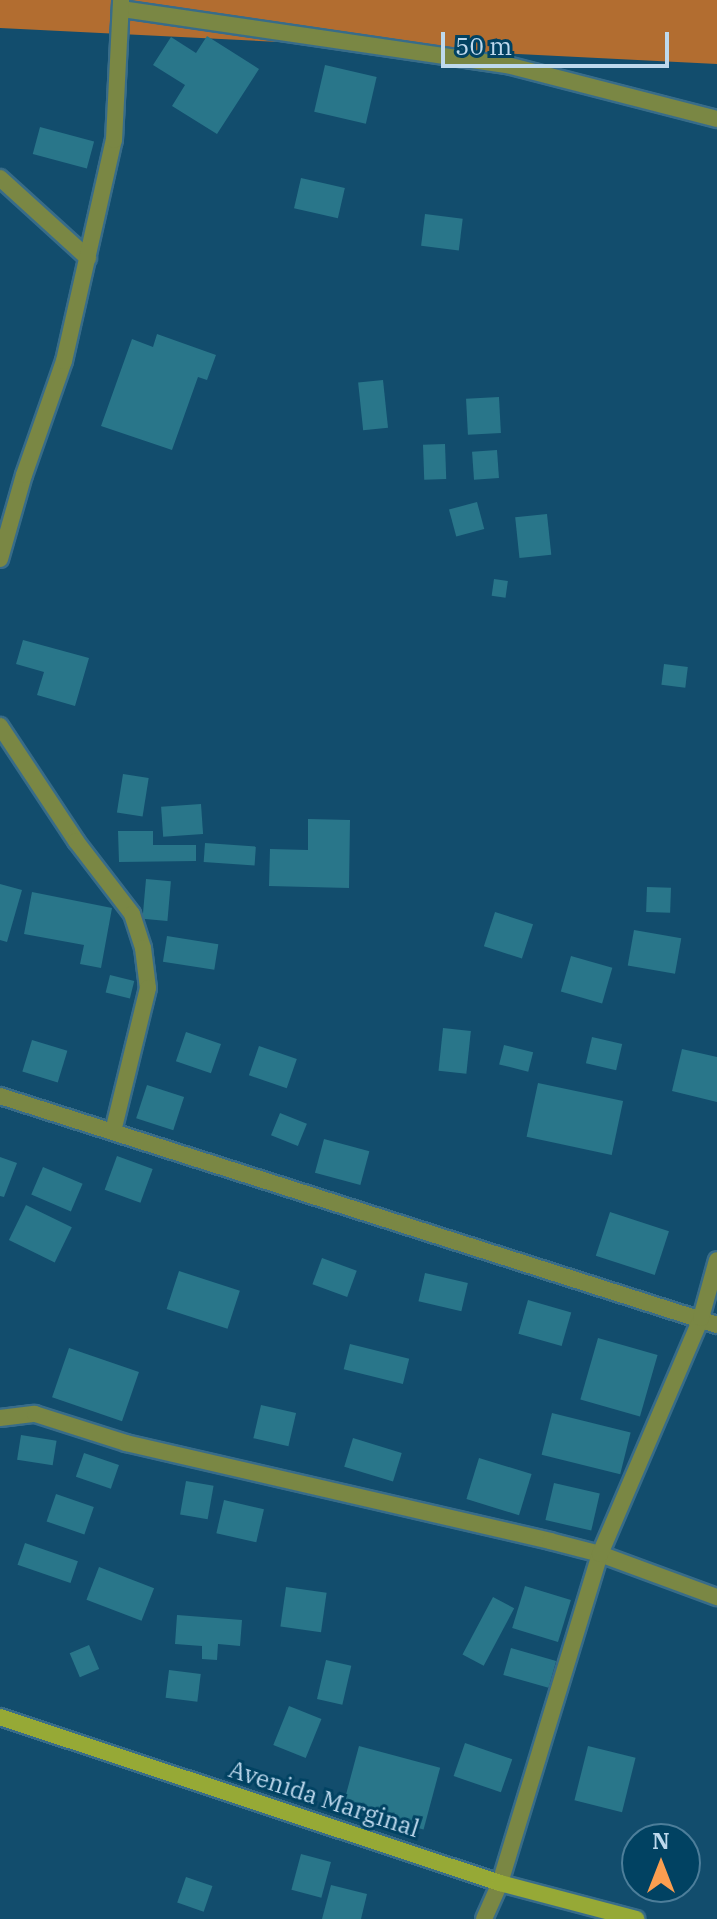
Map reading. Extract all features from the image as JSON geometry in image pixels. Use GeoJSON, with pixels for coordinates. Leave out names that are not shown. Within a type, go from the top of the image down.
{"type":"FeatureCollection","features":[{"type":"Feature","properties":{"kind":"street"},"geometry":{"type":"LineString","coordinates":[[0,559],[24,475],[64,361],[114,140],[122,4],[507,65],[717,119]]}},
{"type":"Feature","properties":{"kind":"street"},"geometry":{"type":"LineString","coordinates":[[0,178],[88,258]]}},
{"type":"Feature","properties":{"kind":"street"},"geometry":{"type":"LineString","coordinates":[[0,726],[76,841],[132,914],[143,948],[148,988],[113,1132]]}},
{"type":"Feature","properties":{"kind":"street"},"geometry":{"type":"LineString","coordinates":[[0,1096],[717,1325]]}},
{"type":"Feature","properties":{"kind":"street"},"geometry":{"type":"LineString","coordinates":[[484,1919],[500,1883],[600,1554],[701,1318],[717,1260]]}},
{"type":"Feature","properties":{"kind":"street"},"geometry":{"type":"LineString","coordinates":[[0,1418],[35,1414],[126,1443],[600,1554],[717,1597]]}},
{"type":"Feature","properties":{"kind":"street","name":"Avenida Marginal"},"geometry":{"type":"LineString","coordinates":[[0,1717],[500,1883],[636,1919]]}},
{"type":"Feature","properties":{"kind":"shaded area"},"geometry":{"type":"Polygon","coordinates":[[[0,0],[717,0],[717,64],[0,28],[0,0]]]}},
{"type":"Feature","properties":{"kind":"building"},"geometry":{"type":"Polygon","coordinates":[[[207,36],[259,69],[217,134],[172,106],[185,85],[153,65],[171,37],[196,53],[207,36]]]}},
{"type":"Feature","properties":{"kind":"building"},"geometry":{"type":"Polygon","coordinates":[[[325,65],[377,77],[366,124],[314,112],[325,65]]]}},
{"type":"Feature","properties":{"kind":"building"},"geometry":{"type":"Polygon","coordinates":[[[40,127],[94,141],[87,169],[33,154],[40,127]]]}},
{"type":"Feature","properties":{"kind":"building"},"geometry":{"type":"Polygon","coordinates":[[[301,178],[345,188],[338,218],[294,208],[301,178]]]}},
{"type":"Feature","properties":{"kind":"building"},"geometry":{"type":"Polygon","coordinates":[[[425,214],[463,219],[459,250],[421,246],[425,214]]]}},
{"type":"Feature","properties":{"kind":"building"},"geometry":{"type":"Polygon","coordinates":[[[157,334],[216,355],[207,380],[198,377],[172,450],[101,426],[132,339],[153,347],[157,334]]]}},
{"type":"Feature","properties":{"kind":"building"},"geometry":{"type":"Polygon","coordinates":[[[383,380],[388,428],[363,430],[358,383],[383,380]]]}},
{"type":"Feature","properties":{"kind":"building"},"geometry":{"type":"Polygon","coordinates":[[[499,397],[501,433],[468,435],[466,399],[499,397]]]}},
{"type":"Feature","properties":{"kind":"building"},"geometry":{"type":"Polygon","coordinates":[[[445,444],[446,479],[424,480],[423,445],[445,444]]]}},
{"type":"Feature","properties":{"kind":"building"},"geometry":{"type":"Polygon","coordinates":[[[497,450],[499,478],[474,480],[472,452],[497,450]]]}},
{"type":"Feature","properties":{"kind":"building"},"geometry":{"type":"Polygon","coordinates":[[[477,502],[484,529],[456,537],[449,510],[477,502]]]}},
{"type":"Feature","properties":{"kind":"building"},"geometry":{"type":"Polygon","coordinates":[[[547,514],[551,555],[519,558],[515,517],[547,514]]]}},
{"type":"Feature","properties":{"kind":"building"},"geometry":{"type":"Polygon","coordinates":[[[494,579],[508,581],[505,598],[492,596],[494,579]]]}},
{"type":"Feature","properties":{"kind":"building"},"geometry":{"type":"Polygon","coordinates":[[[23,640],[89,658],[75,706],[37,695],[44,672],[16,664],[23,640]]]}},
{"type":"Feature","properties":{"kind":"building"},"geometry":{"type":"Polygon","coordinates":[[[664,664],[688,667],[685,688],[661,685],[664,664]]]}},
{"type":"Feature","properties":{"kind":"building"},"geometry":{"type":"Polygon","coordinates":[[[123,774],[149,778],[143,817],[117,813],[123,774]]]}},
{"type":"Feature","properties":{"kind":"building"},"geometry":{"type":"Polygon","coordinates":[[[201,804],[203,834],[163,837],[161,807],[201,804]]]}},
{"type":"Feature","properties":{"kind":"building"},"geometry":{"type":"Polygon","coordinates":[[[308,819],[350,820],[349,888],[269,886],[270,849],[308,850],[308,819]]]}},
{"type":"Feature","properties":{"kind":"building"},"geometry":{"type":"Polygon","coordinates":[[[118,831],[153,831],[153,845],[196,845],[196,861],[119,862],[118,831]]]}},
{"type":"Feature","properties":{"kind":"building"},"geometry":{"type":"Polygon","coordinates":[[[205,843],[256,847],[255,866],[204,862],[205,843]]]}},
{"type":"Feature","properties":{"kind":"building"},"geometry":{"type":"Polygon","coordinates":[[[146,879],[171,881],[167,921],[143,919],[146,879]]]}},
{"type":"Feature","properties":{"kind":"building"},"geometry":{"type":"Polygon","coordinates":[[[0,884],[22,890],[7,942],[0,940],[0,884]]]}},
{"type":"Feature","properties":{"kind":"building"},"geometry":{"type":"Polygon","coordinates":[[[647,887],[671,888],[670,913],[646,912],[647,887]]]}},
{"type":"Feature","properties":{"kind":"building"},"geometry":{"type":"Polygon","coordinates":[[[32,892],[112,908],[101,968],[80,964],[84,945],[24,934],[32,892]]]}},
{"type":"Feature","properties":{"kind":"building"},"geometry":{"type":"Polygon","coordinates":[[[495,912],[533,924],[522,959],[484,946],[495,912]]]}},
{"type":"Feature","properties":{"kind":"building"},"geometry":{"type":"Polygon","coordinates":[[[634,930],[681,938],[675,974],[628,965],[634,930]]]}},
{"type":"Feature","properties":{"kind":"building"},"geometry":{"type":"Polygon","coordinates":[[[167,936],[218,944],[214,970],[163,962],[167,936]]]}},
{"type":"Feature","properties":{"kind":"building"},"geometry":{"type":"Polygon","coordinates":[[[571,956],[612,968],[602,1003],[561,992],[571,956]]]}},
{"type":"Feature","properties":{"kind":"building"},"geometry":{"type":"Polygon","coordinates":[[[110,975],[134,981],[130,999],[106,992],[110,975]]]}},
{"type":"Feature","properties":{"kind":"building"},"geometry":{"type":"Polygon","coordinates":[[[443,1028],[471,1031],[466,1074],[439,1071],[443,1028]]]}},
{"type":"Feature","properties":{"kind":"building"},"geometry":{"type":"Polygon","coordinates":[[[186,1032],[221,1044],[211,1073],[176,1061],[186,1032]]]}},
{"type":"Feature","properties":{"kind":"building"},"geometry":{"type":"Polygon","coordinates":[[[592,1037],[622,1044],[616,1070],[586,1063],[592,1037]]]}},
{"type":"Feature","properties":{"kind":"building"},"geometry":{"type":"Polygon","coordinates":[[[32,1040],[67,1051],[58,1082],[22,1072],[32,1040]]]}},
{"type":"Feature","properties":{"kind":"building"},"geometry":{"type":"Polygon","coordinates":[[[504,1045],[533,1052],[528,1072],[499,1064],[504,1045]]]}},
{"type":"Feature","properties":{"kind":"building"},"geometry":{"type":"Polygon","coordinates":[[[259,1046],[297,1059],[287,1088],[249,1075],[259,1046]]]}},
{"type":"Feature","properties":{"kind":"building"},"geometry":{"type":"Polygon","coordinates":[[[682,1049],[717,1057],[717,1102],[672,1091],[682,1049]]]}},
{"type":"Feature","properties":{"kind":"building"},"geometry":{"type":"Polygon","coordinates":[[[538,1083],[623,1101],[612,1155],[527,1137],[538,1083]]]}},
{"type":"Feature","properties":{"kind":"building"},"geometry":{"type":"Polygon","coordinates":[[[147,1085],[184,1097],[173,1130],[136,1118],[147,1085]]]}},
{"type":"Feature","properties":{"kind":"building"},"geometry":{"type":"Polygon","coordinates":[[[280,1113],[307,1124],[298,1146],[271,1135],[280,1113]]]}},
{"type":"Feature","properties":{"kind":"building"},"geometry":{"type":"Polygon","coordinates":[[[324,1139],[369,1151],[360,1185],[315,1173],[324,1139]]]}},
{"type":"Feature","properties":{"kind":"building"},"geometry":{"type":"Polygon","coordinates":[[[117,1156],[153,1169],[140,1203],[105,1190],[117,1156]]]}},
{"type":"Feature","properties":{"kind":"building"},"geometry":{"type":"Polygon","coordinates":[[[0,1157],[17,1163],[4,1197],[0,1196],[0,1157]]]}},
{"type":"Feature","properties":{"kind":"building"},"geometry":{"type":"Polygon","coordinates":[[[43,1167],[83,1184],[71,1211],[31,1195],[43,1167]]]}},
{"type":"Feature","properties":{"kind":"building"},"geometry":{"type":"Polygon","coordinates":[[[26,1205],[72,1227],[55,1262],[9,1240],[26,1205]]]}},
{"type":"Feature","properties":{"kind":"building"},"geometry":{"type":"Polygon","coordinates":[[[610,1212],[669,1231],[655,1275],[596,1256],[610,1212]]]}},
{"type":"Feature","properties":{"kind":"building"},"geometry":{"type":"Polygon","coordinates":[[[322,1258],[357,1271],[347,1297],[312,1284],[322,1258]]]}},
{"type":"Feature","properties":{"kind":"building"},"geometry":{"type":"Polygon","coordinates":[[[179,1271],[240,1291],[228,1329],[167,1309],[179,1271]]]}},
{"type":"Feature","properties":{"kind":"building"},"geometry":{"type":"Polygon","coordinates":[[[425,1273],[468,1283],[461,1311],[418,1301],[425,1273]]]}},
{"type":"Feature","properties":{"kind":"building"},"geometry":{"type":"Polygon","coordinates":[[[528,1300],[571,1312],[562,1346],[518,1334],[528,1300]]]}},
{"type":"Feature","properties":{"kind":"building"},"geometry":{"type":"Polygon","coordinates":[[[598,1338],[658,1355],[640,1417],[580,1400],[598,1338]]]}},
{"type":"Feature","properties":{"kind":"building"},"geometry":{"type":"Polygon","coordinates":[[[350,1344],[409,1359],[403,1384],[344,1369],[350,1344]]]}},
{"type":"Feature","properties":{"kind":"building"},"geometry":{"type":"Polygon","coordinates":[[[69,1348],[139,1372],[122,1421],[52,1397],[69,1348]]]}},
{"type":"Feature","properties":{"kind":"building"},"geometry":{"type":"Polygon","coordinates":[[[261,1405],[296,1413],[288,1446],[253,1438],[261,1405]]]}},
{"type":"Feature","properties":{"kind":"building"},"geometry":{"type":"Polygon","coordinates":[[[552,1413],[631,1433],[620,1474],[542,1455],[552,1413]]]}},
{"type":"Feature","properties":{"kind":"building"},"geometry":{"type":"Polygon","coordinates":[[[21,1435],[57,1441],[53,1465],[17,1460],[21,1435]]]}},
{"type":"Feature","properties":{"kind":"building"},"geometry":{"type":"Polygon","coordinates":[[[353,1438],[402,1453],[393,1482],[344,1467],[353,1438]]]}},
{"type":"Feature","properties":{"kind":"building"},"geometry":{"type":"Polygon","coordinates":[[[84,1453],[119,1465],[111,1489],[76,1477],[84,1453]]]}},
{"type":"Feature","properties":{"kind":"building"},"geometry":{"type":"Polygon","coordinates":[[[479,1458],[532,1474],[519,1515],[466,1499],[479,1458]]]}},
{"type":"Feature","properties":{"kind":"building"},"geometry":{"type":"Polygon","coordinates":[[[186,1481],[214,1486],[208,1519],[180,1514],[186,1481]]]}},
{"type":"Feature","properties":{"kind":"building"},"geometry":{"type":"Polygon","coordinates":[[[554,1483],[600,1494],[591,1531],[545,1520],[554,1483]]]}},
{"type":"Feature","properties":{"kind":"building"},"geometry":{"type":"Polygon","coordinates":[[[56,1494],[94,1507],[84,1534],[47,1521],[56,1494]]]}},
{"type":"Feature","properties":{"kind":"building"},"geometry":{"type":"Polygon","coordinates":[[[224,1500],[264,1509],[256,1542],[216,1533],[224,1500]]]}},
{"type":"Feature","properties":{"kind":"building"},"geometry":{"type":"Polygon","coordinates":[[[25,1543],[78,1561],[70,1583],[18,1565],[25,1543]]]}},
{"type":"Feature","properties":{"kind":"building"},"geometry":{"type":"Polygon","coordinates":[[[99,1567],[154,1588],[142,1621],[86,1600],[99,1567]]]}},
{"type":"Feature","properties":{"kind":"building"},"geometry":{"type":"Polygon","coordinates":[[[525,1586],[571,1600],[558,1642],[512,1628],[525,1586]]]}},
{"type":"Feature","properties":{"kind":"building"},"geometry":{"type":"Polygon","coordinates":[[[286,1587],[327,1593],[321,1632],[280,1627],[286,1587]]]}},
{"type":"Feature","properties":{"kind":"building"},"geometry":{"type":"Polygon","coordinates":[[[493,1597],[514,1608],[484,1666],[462,1654],[493,1597]]]}},
{"type":"Feature","properties":{"kind":"building"},"geometry":{"type":"Polygon","coordinates":[[[177,1615],[242,1620],[240,1646],[218,1644],[217,1660],[202,1659],[202,1646],[175,1644],[177,1615]]]}},
{"type":"Feature","properties":{"kind":"building"},"geometry":{"type":"Polygon","coordinates":[[[89,1645],[99,1669],[80,1677],[70,1653],[89,1645]]]}},
{"type":"Feature","properties":{"kind":"building"},"geometry":{"type":"Polygon","coordinates":[[[511,1648],[556,1661],[548,1688],[503,1675],[511,1648]]]}},
{"type":"Feature","properties":{"kind":"building"},"geometry":{"type":"Polygon","coordinates":[[[326,1660],[351,1666],[342,1705],[317,1699],[326,1660]]]}},
{"type":"Feature","properties":{"kind":"building"},"geometry":{"type":"Polygon","coordinates":[[[169,1670],[201,1674],[197,1702],[166,1698],[169,1670]]]}},
{"type":"Feature","properties":{"kind":"building"},"geometry":{"type":"Polygon","coordinates":[[[289,1706],[321,1719],[306,1758],[273,1745],[289,1706]]]}},
{"type":"Feature","properties":{"kind":"building"},"geometry":{"type":"Polygon","coordinates":[[[465,1743],[512,1759],[501,1792],[454,1776],[465,1743]]]}},
{"type":"Feature","properties":{"kind":"building"},"geometry":{"type":"Polygon","coordinates":[[[359,1746],[440,1768],[424,1830],[342,1808],[359,1746]]]}},
{"type":"Feature","properties":{"kind":"building"},"geometry":{"type":"Polygon","coordinates":[[[588,1746],[636,1758],[622,1812],[574,1800],[588,1746]]]}},
{"type":"Feature","properties":{"kind":"building"},"geometry":{"type":"Polygon","coordinates":[[[301,1854],[331,1862],[321,1898],[291,1890],[301,1854]]]}},
{"type":"Feature","properties":{"kind":"building"},"geometry":{"type":"Polygon","coordinates":[[[186,1877],[212,1886],[204,1912],[177,1903],[186,1877]]]}},
{"type":"Feature","properties":{"kind":"building"},"geometry":{"type":"Polygon","coordinates":[[[331,1885],[367,1894],[361,1919],[322,1919],[331,1885]]]}}]}
